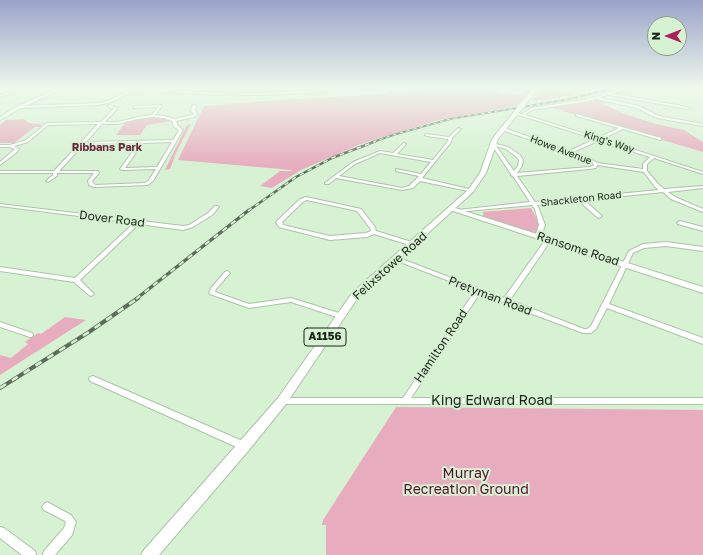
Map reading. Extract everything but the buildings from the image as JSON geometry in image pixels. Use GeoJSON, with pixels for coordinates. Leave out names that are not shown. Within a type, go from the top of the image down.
{"type":"FeatureCollection","features":[{"type":"Feature","properties":{"kind":"main road","name":"Felixstowe Road"},"geometry":{"type":"LineString","coordinates":[[149,555],[282,401],[356,294],[413,244],[455,210],[471,191],[483,173],[495,139],[517,114]]}},
{"type":"Feature","properties":{"kind":"street"},"geometry":{"type":"LineString","coordinates":[[48,181],[55,175],[55,172],[82,143],[111,114]]}},
{"type":"Feature","properties":{"kind":"street"},"geometry":{"type":"LineString","coordinates":[[10,146],[30,140],[47,124],[122,122],[153,116],[164,116],[174,120],[193,116],[196,114]]}},
{"type":"Feature","properties":{"kind":"street","name":"King's Way"},"geometry":{"type":"LineString","coordinates":[[525,114],[703,173]]}},
{"type":"Feature","properties":{"kind":"street"},"geometry":{"type":"LineString","coordinates":[[653,114],[703,125]]}},
{"type":"Feature","properties":{"kind":"street"},"geometry":{"type":"LineString","coordinates":[[577,115],[660,139]]}},
{"type":"Feature","properties":{"kind":"street"},"geometry":{"type":"LineString","coordinates":[[0,172],[96,172],[97,173],[90,182],[94,186],[143,185],[149,183],[182,130],[176,127],[174,120]]}},
{"type":"Feature","properties":{"kind":"street"},"geometry":{"type":"LineString","coordinates":[[570,152],[623,128]]}},
{"type":"Feature","properties":{"kind":"street"},"geometry":{"type":"LineString","coordinates":[[335,177],[402,189],[411,187],[450,141],[450,138],[460,129]]}},
{"type":"Feature","properties":{"kind":"street","name":"Howe Avenue"},"geometry":{"type":"LineString","coordinates":[[503,129],[589,159],[596,164]]}},
{"type":"Feature","properties":{"kind":"street"},"geometry":{"type":"LineString","coordinates":[[427,135],[450,138]]}},
{"type":"Feature","properties":{"kind":"street"},"geometry":{"type":"LineString","coordinates":[[82,143],[175,141]]}},
{"type":"Feature","properties":{"kind":"street"},"geometry":{"type":"LineString","coordinates":[[142,142],[122,169],[159,168]]}},
{"type":"Feature","properties":{"kind":"street"},"geometry":{"type":"LineString","coordinates":[[395,153],[404,144]]}},
{"type":"Feature","properties":{"kind":"street"},"geometry":{"type":"LineString","coordinates":[[493,144],[507,148],[519,156],[521,160],[520,166],[513,174]]}},
{"type":"Feature","properties":{"kind":"street"},"geometry":{"type":"LineString","coordinates":[[493,144],[534,204],[541,219],[542,225],[538,237]]}},
{"type":"Feature","properties":{"kind":"street"},"geometry":{"type":"LineString","coordinates":[[0,146],[17,148],[16,151],[0,164]]}},
{"type":"Feature","properties":{"kind":"street"},"geometry":{"type":"LineString","coordinates":[[327,183],[354,164],[377,153],[395,153],[434,161]]}},
{"type":"Feature","properties":{"kind":"street"},"geometry":{"type":"LineString","coordinates":[[653,157],[645,164],[645,171],[654,183],[674,198],[703,211]]}},
{"type":"Feature","properties":{"kind":"street"},"geometry":{"type":"LineString","coordinates":[[513,174],[589,168],[594,167],[596,164],[645,171]]}},
{"type":"Feature","properties":{"kind":"street"},"geometry":{"type":"LineString","coordinates":[[398,170],[471,191]]}},
{"type":"Feature","properties":{"kind":"street"},"geometry":{"type":"LineString","coordinates":[[123,192],[131,185]]}},
{"type":"Feature","properties":{"kind":"street","name":"Shackleton Road"},"geometry":{"type":"LineString","coordinates":[[455,210],[534,204],[703,187]]}},
{"type":"Feature","properties":{"kind":"street"},"geometry":{"type":"LineString","coordinates":[[374,232],[373,228],[359,210],[306,198],[279,222],[281,226],[330,238],[367,236],[374,232],[413,244]]}},
{"type":"Feature","properties":{"kind":"street"},"geometry":{"type":"LineString","coordinates":[[580,199],[599,216]]}},
{"type":"Feature","properties":{"kind":"street","name":"Dover Road"},"geometry":{"type":"LineString","coordinates":[[0,205],[175,227],[191,226],[210,214],[217,207]]}},
{"type":"Feature","properties":{"kind":"street","name":"Ransome Road"},"geometry":{"type":"LineString","coordinates":[[455,210],[703,290]]}},
{"type":"Feature","properties":{"kind":"street"},"geometry":{"type":"LineString","coordinates":[[76,280],[138,222]]}},
{"type":"Feature","properties":{"kind":"street"},"geometry":{"type":"LineString","coordinates":[[680,223],[703,229]]}},
{"type":"Feature","properties":{"kind":"street"},"geometry":{"type":"LineString","coordinates":[[505,302],[548,240]]}},
{"type":"Feature","properties":{"kind":"street"},"geometry":{"type":"LineString","coordinates":[[703,249],[676,244],[650,245],[631,252],[605,305],[703,341]]}},
{"type":"Feature","properties":{"kind":"street","name":"Pretyman Road"},"geometry":{"type":"LineString","coordinates":[[397,259],[583,331],[592,330],[605,305]]}},
{"type":"Feature","properties":{"kind":"street"},"geometry":{"type":"LineString","coordinates":[[0,269],[76,280],[91,294]]}},
{"type":"Feature","properties":{"kind":"street"},"geometry":{"type":"LineString","coordinates":[[227,273],[213,289],[212,293],[249,306],[291,300],[340,316]]}},
{"type":"Feature","properties":{"kind":"street","name":"Hamilton Road"},"geometry":{"type":"LineString","coordinates":[[404,401],[478,291]]}},
{"type":"Feature","properties":{"kind":"street"},"geometry":{"type":"LineString","coordinates":[[0,324],[30,335]]}},
{"type":"Feature","properties":{"kind":"street"},"geometry":{"type":"LineString","coordinates":[[93,379],[244,446]]}},
{"type":"Feature","properties":{"kind":"street","name":"King Edward Road"},"geometry":{"type":"LineString","coordinates":[[282,401],[703,401]]}},
{"type":"Feature","properties":{"kind":"street"},"geometry":{"type":"LineString","coordinates":[[46,508],[68,518],[71,522],[68,531],[48,555]]}},
{"type":"Feature","properties":{"kind":"street"},"geometry":{"type":"LineString","coordinates":[[0,532],[31,555]]}},
{"type":"Feature","properties":{"kind":"green space"},"geometry":{"type":"Polygon","coordinates":[[[200,114],[472,114],[438,120],[361,144],[301,170],[272,188],[260,186],[280,171],[292,170],[178,160],[200,114]]]}},
{"type":"Feature","properties":{"kind":"green space"},"geometry":{"type":"Polygon","coordinates":[[[573,114],[625,114],[656,124],[684,130],[703,142],[703,152],[573,114]]]}},
{"type":"Feature","properties":{"kind":"green space"},"geometry":{"type":"Polygon","coordinates":[[[157,117],[167,118],[171,121],[147,125],[140,135],[116,135],[125,123],[138,119],[157,117]]]}},
{"type":"Feature","properties":{"kind":"green space"},"geometry":{"type":"Polygon","coordinates":[[[24,119],[29,123],[41,124],[41,127],[35,127],[14,143],[0,143],[0,125],[6,120],[24,119]]]}},
{"type":"Feature","properties":{"kind":"green space"},"geometry":{"type":"Polygon","coordinates":[[[191,124],[176,153],[170,169],[165,170],[187,125],[191,124]]]}},
{"type":"Feature","properties":{"kind":"green space"},"geometry":{"type":"Polygon","coordinates":[[[531,208],[538,221],[538,234],[482,216],[484,214],[482,212],[531,208]]]}},
{"type":"Feature","properties":{"kind":"green space"},"geometry":{"type":"Polygon","coordinates":[[[65,317],[86,320],[0,375],[0,355],[11,358],[28,344],[25,342],[38,333],[41,334],[65,317]]]}},
{"type":"Feature","properties":{"kind":"green space","name":"Murray Recreation Ground"},"geometry":{"type":"Polygon","coordinates":[[[396,407],[703,410],[703,555],[326,555],[326,525],[322,525],[323,520],[396,407]]]}},
{"type":"Feature","properties":{"kind":"railway"},"geometry":{"type":"LineString","coordinates":[[373,142],[450,119],[481,114]]}},
{"type":"Feature","properties":{"kind":"railway"},"geometry":{"type":"LineString","coordinates":[[248,211],[296,177],[332,158],[376,141]]}},
{"type":"Feature","properties":{"kind":"railway"},"geometry":{"type":"LineString","coordinates":[[136,299],[249,210]]}},
{"type":"Feature","properties":{"kind":"railway"},"geometry":{"type":"LineString","coordinates":[[0,388],[89,332],[138,298]]}},
{"type":"Feature","properties":{"kind":"district","name":"Ribbans Park"},"geometry":{"type":"Point","coordinates":[107,148]}}]}
